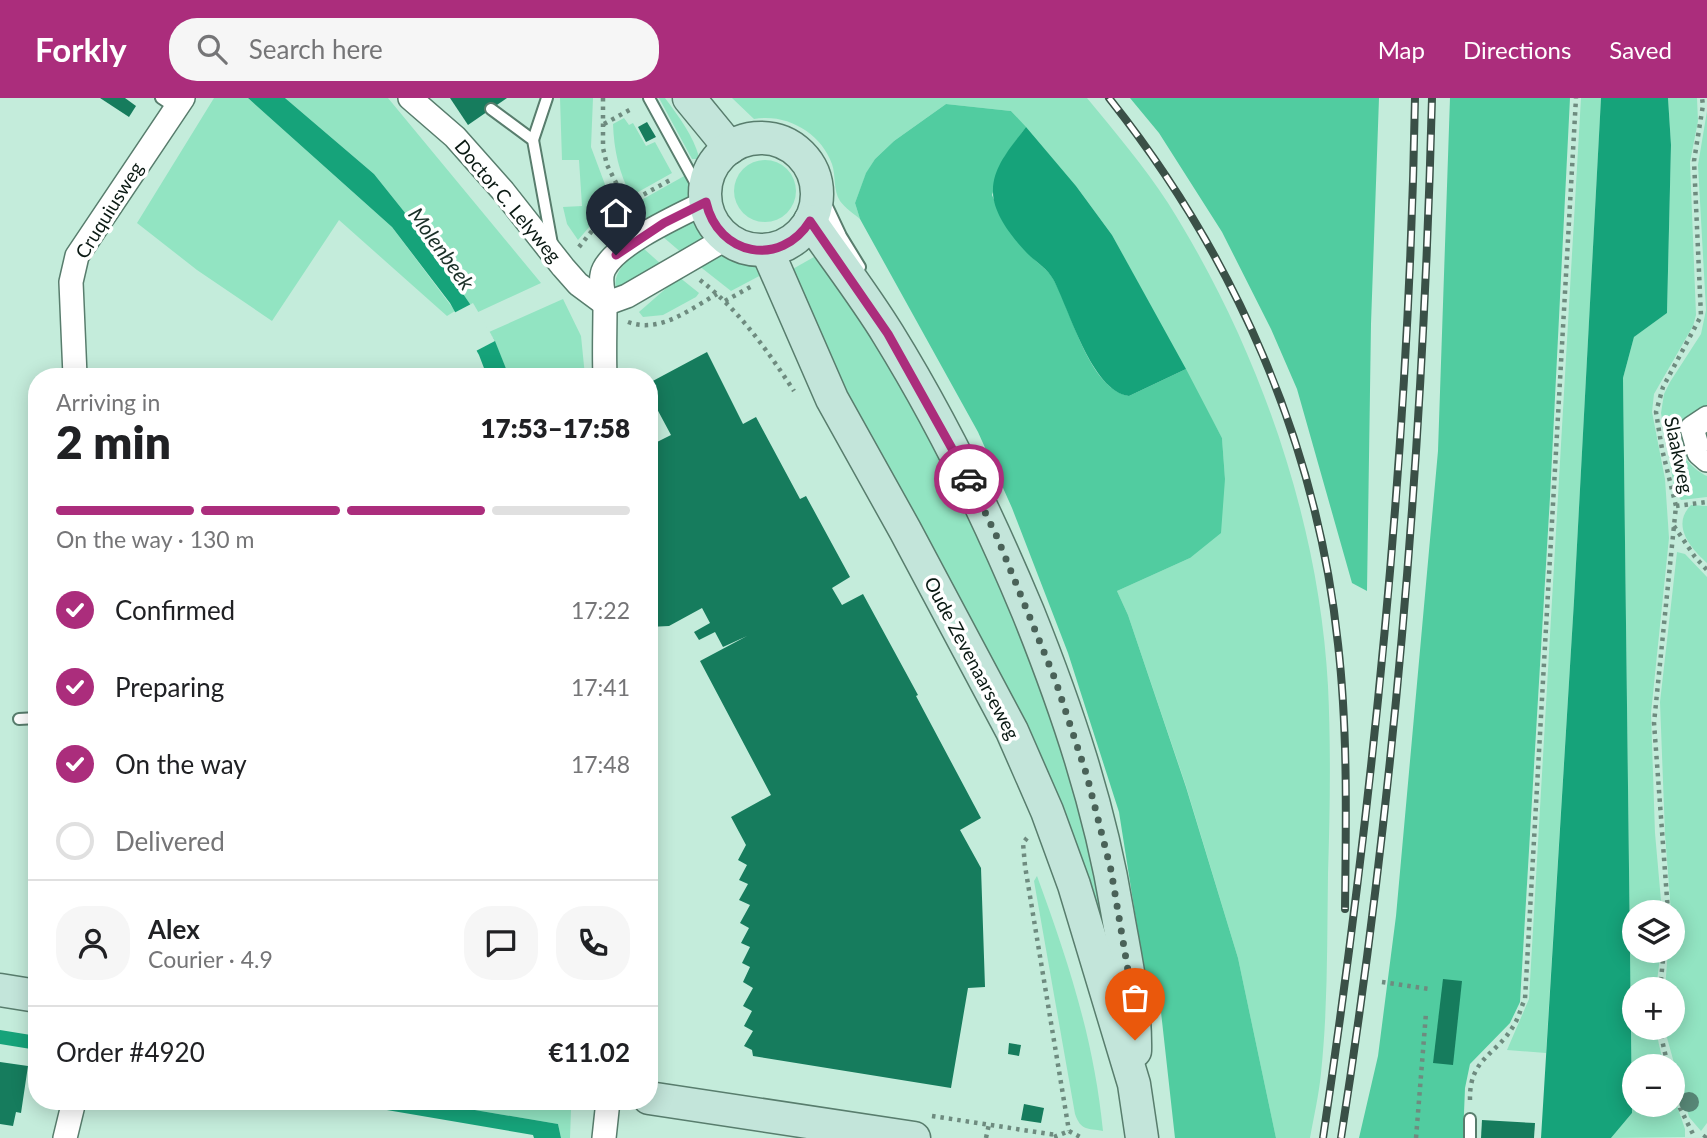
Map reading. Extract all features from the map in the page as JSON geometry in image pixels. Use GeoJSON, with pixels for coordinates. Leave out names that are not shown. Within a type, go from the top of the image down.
{"type":"FeatureCollection","features":[{"type":"Feature","properties":{"kind":"street","name":"Doctor C. Lelyweg"},"geometry":{"type":"LineString","coordinates":[[410,98],[477,160],[578,284],[605,304]]}},
{"type":"Feature","properties":{"kind":"street"},"geometry":{"type":"LineString","coordinates":[[689,98],[730,148]]}},
{"type":"Feature","properties":{"kind":"street","name":"Cruquiusweg"},"geometry":{"type":"LineString","coordinates":[[75,368],[71,282],[77,256],[173,101]]}},
{"type":"Feature","properties":{"kind":"street"},"geometry":{"type":"LineString","coordinates":[[760,138],[783,143],[802,156],[811,168],[816,183],[816,206],[810,221],[795,239],[767,250],[744,247],[727,238],[714,223],[706,202],[710,171],[719,158],[744,141],[760,138]]}},
{"type":"Feature","properties":{"kind":"street"},"geometry":{"type":"LineString","coordinates":[[605,368],[603,342],[605,304],[601,288],[603,270],[616,255],[645,235],[706,202]]}},
{"type":"Feature","properties":{"kind":"street","name":"Oude Zevenaarseweg"},"geometry":{"type":"LineString","coordinates":[[810,221],[888,334],[975,491],[997,537],[1055,679],[1087,776],[1111,870],[1136,1018],[1138,1112]]}},
{"type":"Feature","properties":{"kind":"street"},"geometry":{"type":"LineString","coordinates":[[605,304],[626,296],[727,238]]}},
{"type":"Feature","properties":{"kind":"street","name":"Oude Zevenaarseweg"},"geometry":{"type":"LineString","coordinates":[[767,250],[832,399],[1012,731],[1037,788],[1074,885],[1138,1112]]}},
{"type":"Feature","properties":{"kind":"street"},"geometry":{"type":"LineString","coordinates":[[1707,418],[1692,428],[1699,453],[1707,460]]}},
{"type":"Feature","properties":{"kind":"street"},"geometry":{"type":"LineString","coordinates":[[0,990],[28,995]]}},
{"type":"Feature","properties":{"kind":"street"},"geometry":{"type":"LineString","coordinates":[[658,1099],[914,1138]]}},
{"type":"Feature","properties":{"kind":"street"},"geometry":{"type":"LineString","coordinates":[[65,1138],[72,1110]]}},
{"type":"Feature","properties":{"kind":"street"},"geometry":{"type":"LineString","coordinates":[[604,1138],[607,1110]]}},
{"type":"Feature","properties":{"kind":"lane"},"geometry":{"type":"LineString","coordinates":[[547,98],[533,140],[558,260]]}},
{"type":"Feature","properties":{"kind":"lane"},"geometry":{"type":"LineString","coordinates":[[646,101],[706,202]]}},
{"type":"Feature","properties":{"kind":"lane"},"geometry":{"type":"LineString","coordinates":[[492,108],[533,140]]}},
{"type":"Feature","properties":{"kind":"lane"},"geometry":{"type":"LineString","coordinates":[[816,183],[841,236],[869,281]]}},
{"type":"Feature","properties":{"kind":"lane"},"geometry":{"type":"LineString","coordinates":[[881,302],[907,344],[927,404]]}},
{"type":"Feature","properties":{"kind":"lane"},"geometry":{"type":"LineString","coordinates":[[19,719],[28,718]]}},
{"type":"Feature","properties":{"kind":"lane"},"geometry":{"type":"LineString","coordinates":[[1471,1119],[1471,1138]]}},
{"type":"Feature","properties":{"kind":"path"},"geometry":{"type":"LineString","coordinates":[[603,98],[603,148],[607,165],[645,235]]}},
{"type":"Feature","properties":{"kind":"path"},"geometry":{"type":"LineString","coordinates":[[1471,1119],[1470,1089],[1476,1068],[1514,1025],[1525,999],[1576,98]]}},
{"type":"Feature","properties":{"kind":"path","name":"Slaakweg"},"geometry":{"type":"LineString","coordinates":[[1667,900],[1654,723],[1676,506],[1656,412],[1663,387],[1701,316],[1694,161],[1702,98]]}},
{"type":"Feature","properties":{"kind":"path"},"geometry":{"type":"LineString","coordinates":[[604,124],[646,101]]}},
{"type":"Feature","properties":{"kind":"path"},"geometry":{"type":"LineString","coordinates":[[558,260],[604,216],[681,173]]}},
{"type":"Feature","properties":{"kind":"path"},"geometry":{"type":"LineString","coordinates":[[681,266],[718,293],[772,356],[794,391]]}},
{"type":"Feature","properties":{"kind":"path"},"geometry":{"type":"LineString","coordinates":[[605,304],[630,323],[663,324],[718,293]]}},
{"type":"Feature","properties":{"kind":"path"},"geometry":{"type":"LineString","coordinates":[[1676,506],[1707,502]]}},
{"type":"Feature","properties":{"kind":"path"},"geometry":{"type":"LineString","coordinates":[[1673,525],[1707,570]]}},
{"type":"Feature","properties":{"kind":"path"},"geometry":{"type":"LineString","coordinates":[[1035,845],[1030,834],[1023,843],[1025,866],[1069,1130],[1082,1138]]}},
{"type":"Feature","properties":{"kind":"path"},"geometry":{"type":"LineString","coordinates":[[1382,982],[1429,989]]}},
{"type":"Feature","properties":{"kind":"path"},"geometry":{"type":"LineString","coordinates":[[1416,1138],[1426,1013]]}},
{"type":"Feature","properties":{"kind":"path"},"geometry":{"type":"LineString","coordinates":[[1684,1117],[1695,1138]]}},
{"type":"Feature","properties":{"kind":"path"},"geometry":{"type":"LineString","coordinates":[[986,1138],[989,1124]]}},
{"type":"Feature","properties":{"kind":"path"},"geometry":{"type":"LineString","coordinates":[[1055,1137],[1069,1130]]}},
{"type":"Feature","properties":{"kind":"shaded area"},"geometry":{"type":"Polygon","coordinates":[[[214,98],[248,98],[392,227],[455,311],[447,316],[339,220],[272,321],[197,270],[137,223],[214,98]]]}},
{"type":"Feature","properties":{"kind":"shaded area"},"geometry":{"type":"Polygon","coordinates":[[[248,98],[285,98],[374,174],[426,239],[495,341],[506,368],[484,368],[450,303],[392,227],[248,98]]]}},
{"type":"Feature","properties":{"kind":"shaded area"},"geometry":{"type":"Polygon","coordinates":[[[285,98],[388,98],[541,283],[476,313],[426,239],[374,174],[285,98]]]}},
{"type":"Feature","properties":{"kind":"shaded area"},"geometry":{"type":"Polygon","coordinates":[[[560,98],[593,98],[591,147],[613,206],[603,211],[578,240],[567,224],[563,207],[582,206],[579,160],[562,160],[560,98]]]}},
{"type":"Feature","properties":{"kind":"shaded area"},"geometry":{"type":"Polygon","coordinates":[[[659,98],[665,98],[685,126],[699,157],[697,159],[692,159],[659,98]]]}},
{"type":"Feature","properties":{"kind":"shaded area"},"geometry":{"type":"Polygon","coordinates":[[[732,98],[1087,98],[1159,189],[1200,257],[1255,373],[1278,434],[1312,559],[1322,623],[1330,733],[1327,974],[1321,1073],[1310,1138],[1276,1138],[1238,958],[1186,786],[1128,615],[1117,591],[1190,558],[1225,479],[1222,438],[1112,235],[1076,186],[1011,111],[946,104],[894,141],[875,159],[866,174],[855,203],[860,219],[840,201],[832,164],[820,143],[790,122],[754,119],[732,98]]]}},
{"type":"Feature","properties":{"kind":"shaded area"},"geometry":{"type":"Polygon","coordinates":[[[1130,98],[1379,98],[1371,324],[1367,591],[1352,583],[1297,389],[1271,329],[1222,232],[1159,133],[1130,98]]]}},
{"type":"Feature","properties":{"kind":"shaded area"},"geometry":{"type":"Polygon","coordinates":[[[1450,98],[1570,98],[1520,1002],[1510,1023],[1470,1064],[1465,1088],[1463,1138],[1359,1138],[1378,1056],[1396,916],[1438,451],[1450,98]]]}},
{"type":"Feature","properties":{"kind":"shaded area"},"geometry":{"type":"Polygon","coordinates":[[[1581,98],[1601,98],[1546,1053],[1507,1050],[1529,999],[1581,98]]]}},
{"type":"Feature","properties":{"kind":"shaded area"},"geometry":{"type":"Polygon","coordinates":[[[1601,98],[1668,98],[1671,145],[1667,313],[1634,337],[1623,378],[1629,900],[1622,900],[1622,963],[1630,963],[1630,977],[1622,977],[1622,1040],[1631,1040],[1631,1054],[1622,1054],[1622,1117],[1629,1117],[1611,1138],[1541,1138],[1601,98]]]}},
{"type":"Feature","properties":{"kind":"shaded area"},"geometry":{"type":"Polygon","coordinates":[[[1668,98],[1697,98],[1698,121],[1690,162],[1696,315],[1693,326],[1654,394],[1652,412],[1665,479],[1669,538],[1651,713],[1655,833],[1661,900],[1629,900],[1623,378],[1634,337],[1667,313],[1671,145],[1668,98]]]}},
{"type":"Feature","properties":{"kind":"shaded area"},"geometry":{"type":"Polygon","coordinates":[[[946,104],[1011,111],[1026,127],[1005,156],[992,195],[1017,241],[1052,277],[1082,345],[1102,378],[1114,390],[1129,396],[1186,369],[1222,438],[1225,479],[1221,533],[1190,558],[1117,591],[1128,615],[1186,787],[1238,958],[1276,1138],[1175,1138],[1160,1003],[1145,977],[1119,812],[1068,653],[1012,508],[978,432],[860,219],[855,203],[866,173],[875,159],[894,141],[946,104]]]}},
{"type":"Feature","properties":{"kind":"shaded area"},"geometry":{"type":"Polygon","coordinates":[[[1707,111],[1707,408],[1685,428],[1680,445],[1690,464],[1707,476],[1707,497],[1681,500],[1675,492],[1661,413],[1664,394],[1670,382],[1701,334],[1706,310],[1698,165],[1707,111]]]}},
{"type":"Feature","properties":{"kind":"shaded area"},"geometry":{"type":"Polygon","coordinates":[[[624,118],[629,125],[633,123],[646,146],[655,142],[672,173],[631,196],[620,170],[613,124],[624,118]]]}},
{"type":"Feature","properties":{"kind":"shaded area"},"geometry":{"type":"Polygon","coordinates":[[[1026,127],[1076,186],[1112,235],[1186,369],[1129,396],[1115,391],[1092,364],[1053,279],[1012,235],[994,201],[994,183],[999,165],[1026,127]]]}},
{"type":"Feature","properties":{"kind":"shaded area"},"geometry":{"type":"Polygon","coordinates":[[[759,160],[771,160],[787,169],[794,179],[794,203],[787,213],[771,222],[759,222],[748,217],[739,208],[734,197],[734,185],[739,174],[748,165],[759,160]]]}},
{"type":"Feature","properties":{"kind":"shaded area"},"geometry":{"type":"Polygon","coordinates":[[[686,175],[694,190],[684,200],[648,221],[636,203],[686,175]]]}},
{"type":"Feature","properties":{"kind":"shaded area"},"geometry":{"type":"Polygon","coordinates":[[[701,214],[713,237],[683,254],[662,236],[701,214]]]}},
{"type":"Feature","properties":{"kind":"shaded area"},"geometry":{"type":"Polygon","coordinates":[[[643,248],[662,265],[616,288],[620,270],[643,248]]]}},
{"type":"Feature","properties":{"kind":"shaded area"},"geometry":{"type":"Polygon","coordinates":[[[724,250],[749,256],[765,273],[731,291],[698,265],[724,250]]]}},
{"type":"Feature","properties":{"kind":"shaded area"},"geometry":{"type":"Polygon","coordinates":[[[821,253],[872,327],[1001,565],[1099,859],[1110,974],[844,404],[791,270],[821,253]]]}},
{"type":"Feature","properties":{"kind":"shaded area"},"geometry":{"type":"Polygon","coordinates":[[[679,277],[699,293],[696,297],[663,315],[643,317],[639,312],[679,277]]]}},
{"type":"Feature","properties":{"kind":"shaded area"},"geometry":{"type":"Polygon","coordinates":[[[563,299],[581,336],[584,368],[506,368],[489,332],[563,299]]]}},
{"type":"Feature","properties":{"kind":"shaded area"},"geometry":{"type":"Polygon","coordinates":[[[1691,505],[1707,506],[1707,563],[1685,536],[1683,520],[1691,505]]]}},
{"type":"Feature","properties":{"kind":"shaded area"},"geometry":{"type":"Polygon","coordinates":[[[1677,552],[1685,554],[1707,577],[1707,1123],[1701,1131],[1689,1117],[1685,1103],[1685,1054],[1672,1054],[1668,1040],[1685,1040],[1685,977],[1666,977],[1667,963],[1685,963],[1685,900],[1670,900],[1660,702],[1677,552]]]}},
{"type":"Feature","properties":{"kind":"shaded area"},"geometry":{"type":"Polygon","coordinates":[[[1037,876],[1078,1001],[1093,1064],[1103,1131],[1082,1126],[1075,1114],[1034,881],[1037,876]]]}},
{"type":"Feature","properties":{"kind":"shaded area"},"geometry":{"type":"Polygon","coordinates":[[[1630,963],[1659,963],[1658,977],[1630,977],[1630,963]]]}},
{"type":"Feature","properties":{"kind":"shaded area"},"geometry":{"type":"Polygon","coordinates":[[[0,1030],[28,1035],[28,1049],[0,1044],[0,1030]]]}},
{"type":"Feature","properties":{"kind":"shaded area"},"geometry":{"type":"Polygon","coordinates":[[[1631,1040],[1658,1040],[1661,1054],[1631,1054],[1631,1040]]]}},
{"type":"Feature","properties":{"kind":"shaded area"},"geometry":{"type":"Polygon","coordinates":[[[387,1110],[475,1110],[558,1124],[561,1138],[534,1138],[533,1135],[387,1110]]]}},
{"type":"Feature","properties":{"kind":"shaded area"},"geometry":{"type":"Polygon","coordinates":[[[475,1110],[571,1110],[570,1138],[561,1138],[558,1124],[475,1110]]]}},
{"type":"Feature","properties":{"kind":"shaded area"},"geometry":{"type":"Polygon","coordinates":[[[1629,1117],[1681,1117],[1685,1129],[1685,1137],[1611,1138],[1629,1117]]]}},
{"type":"Feature","properties":{"kind":"pier"},"geometry":{"type":"Polygon","coordinates":[[[473,303],[495,341],[474,352],[452,314],[473,303]]]}},
{"type":"Feature","properties":{"kind":"building"},"geometry":{"type":"Polygon","coordinates":[[[100,98],[125,98],[136,106],[129,117],[100,98]]]}},
{"type":"Feature","properties":{"kind":"building"},"geometry":{"type":"Polygon","coordinates":[[[450,98],[507,98],[468,125],[450,98]]]}},
{"type":"Feature","properties":{"kind":"building"},"geometry":{"type":"Polygon","coordinates":[[[647,122],[656,137],[646,142],[638,127],[647,122]]]}},
{"type":"Feature","properties":{"kind":"building"},"geometry":{"type":"Polygon","coordinates":[[[707,352],[743,424],[756,417],[800,499],[806,496],[850,577],[832,588],[842,605],[863,594],[981,818],[960,830],[981,868],[985,987],[968,988],[951,1088],[753,1056],[752,1050],[744,1046],[753,1031],[744,1026],[752,1011],[743,1006],[753,988],[743,982],[750,967],[742,963],[750,947],[741,943],[749,928],[740,923],[750,905],[739,900],[748,884],[739,880],[747,865],[738,860],[746,845],[731,817],[771,795],[700,661],[747,636],[723,647],[715,632],[699,640],[694,632],[710,623],[702,608],[669,626],[658,627],[658,442],[671,435],[658,411],[658,378],[707,352]]]}},
{"type":"Feature","properties":{"kind":"building"},"geometry":{"type":"Polygon","coordinates":[[[1443,979],[1462,981],[1453,1065],[1433,1063],[1443,979]]]}},
{"type":"Feature","properties":{"kind":"building"},"geometry":{"type":"Polygon","coordinates":[[[1009,1043],[1021,1045],[1019,1056],[1008,1054],[1009,1043]]]}},
{"type":"Feature","properties":{"kind":"building"},"geometry":{"type":"Polygon","coordinates":[[[0,1062],[28,1066],[21,1113],[16,1112],[13,1126],[0,1124],[0,1062]]]}},
{"type":"Feature","properties":{"kind":"building"},"geometry":{"type":"Polygon","coordinates":[[[1024,1104],[1044,1108],[1041,1123],[1021,1120],[1024,1104]]]}},
{"type":"Feature","properties":{"kind":"building"},"geometry":{"type":"Polygon","coordinates":[[[1482,1120],[1535,1123],[1534,1138],[1481,1138],[1482,1120]]]}},
{"type":"Feature","properties":{"kind":"railway"},"geometry":{"type":"LineString","coordinates":[[1109,98],[1154,158],[1195,221],[1231,287],[1262,354],[1289,424],[1311,496],[1327,569],[1341,677],[1346,777],[1345,909]]}},
{"type":"Feature","properties":{"kind":"railway"},"geometry":{"type":"LineString","coordinates":[[1323,1138],[1358,879],[1386,620],[1405,359],[1415,98]]}},
{"type":"Feature","properties":{"kind":"railway"},"geometry":{"type":"LineString","coordinates":[[1341,1138],[1377,879],[1403,620],[1422,359],[1432,98]]}},
{"type":"Feature","properties":{"kind":"way so far"},"geometry":{"type":"LineString","coordinates":[[969,479],[997,537],[1055,679],[1087,776],[1111,870],[1136,1018],[1135,1040]]}},
{"type":"Feature","properties":{"kind":"route"},"geometry":{"type":"LineString","coordinates":[[616,255],[664,223],[706,202],[710,217],[719,230],[730,240],[751,249],[767,250],[782,246],[795,239],[810,221],[888,334],[969,479]]}},
{"type":"Feature","properties":{"kind":"water label","name":"Molenbeek"},"geometry":{"type":"Point","coordinates":[441,249]}}]}
